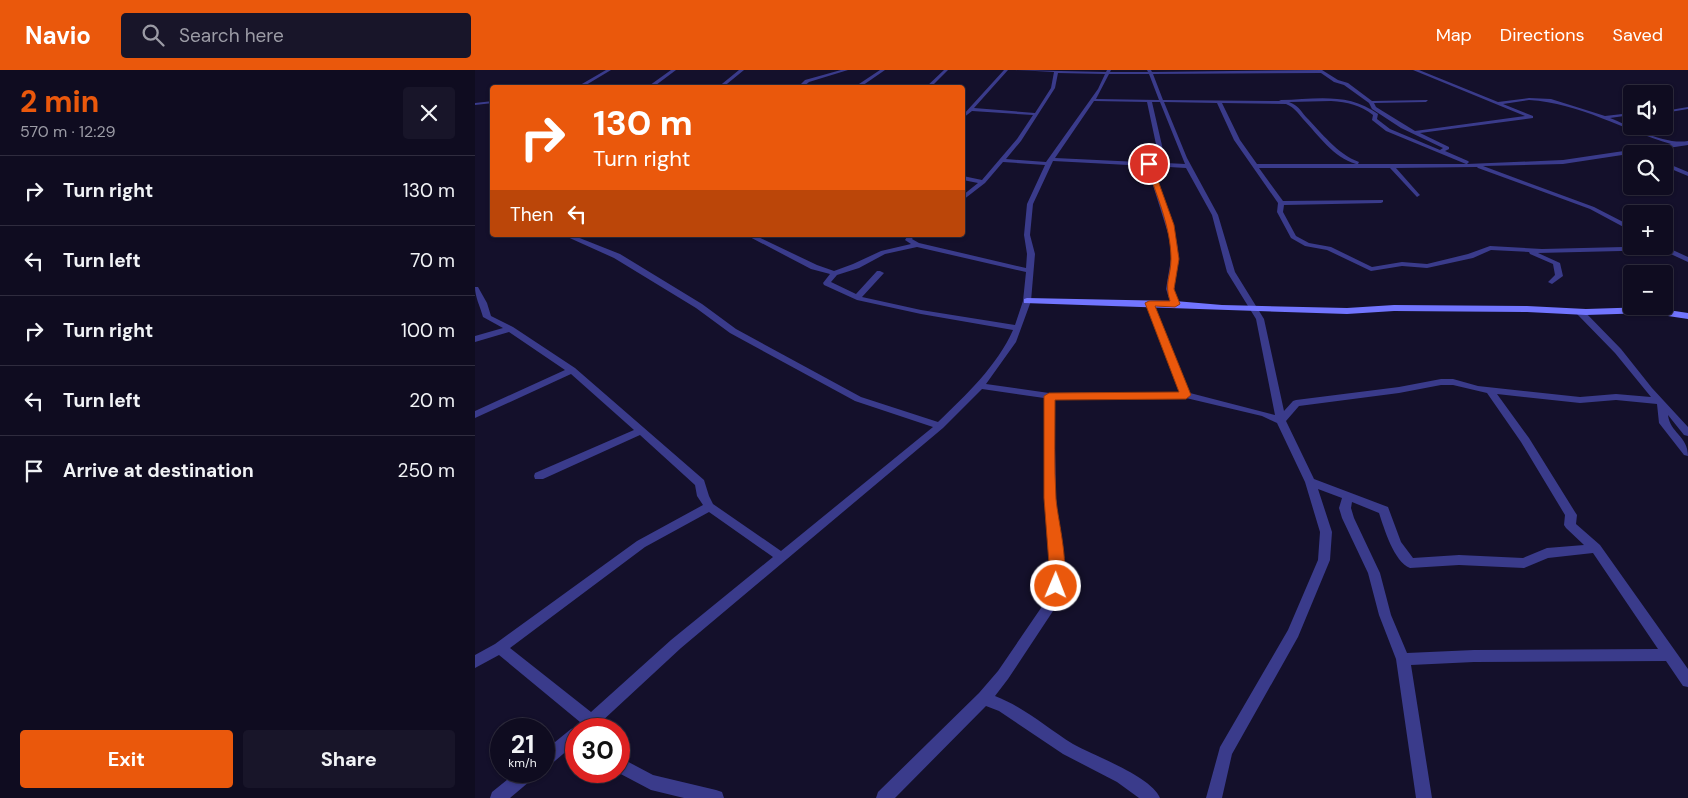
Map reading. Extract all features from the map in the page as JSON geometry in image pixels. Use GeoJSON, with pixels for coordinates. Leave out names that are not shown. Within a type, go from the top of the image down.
{"type":"FeatureCollection","features":[{"type":"Feature","properties":{"kind":"street"},"geometry":{"type":"LineString","coordinates":[[582,85],[609,70]]}},
{"type":"Feature","properties":{"kind":"street"},"geometry":{"type":"LineString","coordinates":[[652,85],[675,70]]}},
{"type":"Feature","properties":{"kind":"street"},"geometry":{"type":"LineString","coordinates":[[723,85],[742,70]]}},
{"type":"Feature","properties":{"kind":"street"},"geometry":{"type":"LineString","coordinates":[[802,85],[807,81],[846,70]]}},
{"type":"Feature","properties":{"kind":"street"},"geometry":{"type":"LineString","coordinates":[[860,85],[883,70]]}},
{"type":"Feature","properties":{"kind":"street"},"geometry":{"type":"LineString","coordinates":[[930,85],[946,70]]}},
{"type":"Feature","properties":{"kind":"street"},"geometry":{"type":"LineString","coordinates":[[965,115],[1006,70]]}},
{"type":"Feature","properties":{"kind":"street"},"geometry":{"type":"LineString","coordinates":[[1017,70],[1056,72],[1321,71],[1346,84],[1369,101],[1373,108],[1407,130],[1447,148],[1440,152]]}},
{"type":"Feature","properties":{"kind":"street"},"geometry":{"type":"LineString","coordinates":[[1415,70],[1531,117],[1415,132]]}},
{"type":"Feature","properties":{"kind":"street"},"geometry":{"type":"LineString","coordinates":[[1150,71],[1157,93],[1162,100],[1188,166],[1215,215],[1231,272],[1260,319],[1281,421],[1309,482],[1326,532],[1324,560],[1293,634],[1225,752],[1214,798]]}},
{"type":"Feature","properties":{"kind":"street"},"geometry":{"type":"LineString","coordinates":[[965,196],[983,182],[1003,160],[1053,88],[1056,72]]}},
{"type":"Feature","properties":{"kind":"street"},"geometry":{"type":"LineString","coordinates":[[598,718],[676,644],[940,426],[980,386],[1012,342],[1027,302],[1031,254],[1027,235],[1029,212],[1050,161],[1092,100],[1108,72]]}},
{"type":"Feature","properties":{"kind":"street"},"geometry":{"type":"LineString","coordinates":[[1200,72],[1204,81]]}},
{"type":"Feature","properties":{"kind":"street"},"geometry":{"type":"LineString","coordinates":[[1499,103],[1529,99],[1551,100],[1605,118],[1646,135],[1677,144]]}},
{"type":"Feature","properties":{"kind":"street"},"geometry":{"type":"LineString","coordinates":[[1092,100],[1219,102],[1426,101]]}},
{"type":"Feature","properties":{"kind":"street"},"geometry":{"type":"LineString","coordinates":[[1149,100],[1163,164]]}},
{"type":"Feature","properties":{"kind":"street"},"geometry":{"type":"LineString","coordinates":[[1281,101],[1297,107],[1301,114],[1345,160],[1367,165]]}},
{"type":"Feature","properties":{"kind":"street"},"geometry":{"type":"LineString","coordinates":[[1347,101],[1368,108],[1376,115],[1374,119],[1379,124],[1402,135],[1471,164],[1592,208],[1623,225]]}},
{"type":"Feature","properties":{"kind":"street"},"geometry":{"type":"LineString","coordinates":[[475,104],[490,102]]}},
{"type":"Feature","properties":{"kind":"street"},"geometry":{"type":"LineString","coordinates":[[1219,102],[1237,140],[1281,203],[1280,212],[1293,237],[1307,245],[1329,248],[1371,269],[1402,264],[1427,266],[1470,256],[1490,248],[1527,250],[1623,248]]}},
{"type":"Feature","properties":{"kind":"street"},"geometry":{"type":"LineString","coordinates":[[1673,110],[1688,108]]}},
{"type":"Feature","properties":{"kind":"street"},"geometry":{"type":"LineString","coordinates":[[970,109],[1035,114]]}},
{"type":"Feature","properties":{"kind":"street"},"geometry":{"type":"LineString","coordinates":[[1605,118],[1623,115]]}},
{"type":"Feature","properties":{"kind":"street"},"geometry":{"type":"LineString","coordinates":[[1402,135],[1407,130]]}},
{"type":"Feature","properties":{"kind":"street"},"geometry":{"type":"LineString","coordinates":[[1672,145],[1688,143]]}},
{"type":"Feature","properties":{"kind":"street"},"geometry":{"type":"LineString","coordinates":[[1256,166],[1563,162],[1623,154]]}},
{"type":"Feature","properties":{"kind":"street"},"geometry":{"type":"LineString","coordinates":[[1003,160],[1188,166]]}},
{"type":"Feature","properties":{"kind":"street"},"geometry":{"type":"LineString","coordinates":[[1149,164],[1174,243],[1175,259],[1170,289],[1175,304]]}},
{"type":"Feature","properties":{"kind":"street"},"geometry":{"type":"LineString","coordinates":[[1391,165],[1417,196]]}},
{"type":"Feature","properties":{"kind":"street"},"geometry":{"type":"LineString","coordinates":[[1673,168],[1688,174]]}},
{"type":"Feature","properties":{"kind":"street"},"geometry":{"type":"LineString","coordinates":[[965,178],[983,182]]}},
{"type":"Feature","properties":{"kind":"street"},"geometry":{"type":"LineString","coordinates":[[1281,203],[1381,201]]}},
{"type":"Feature","properties":{"kind":"street"},"geometry":{"type":"LineString","coordinates":[[571,237],[617,256],[733,331],[858,399],[940,426]]}},
{"type":"Feature","properties":{"kind":"street"},"geometry":{"type":"LineString","coordinates":[[753,237],[814,267],[834,273],[857,266],[883,252],[917,245]]}},
{"type":"Feature","properties":{"kind":"street"},"geometry":{"type":"LineString","coordinates":[[910,237],[908,240],[917,245],[1029,271]]}},
{"type":"Feature","properties":{"kind":"street"},"geometry":{"type":"LineString","coordinates":[[1527,250],[1556,263],[1559,276],[1552,282]]}},
{"type":"Feature","properties":{"kind":"street"},"geometry":{"type":"LineString","coordinates":[[1673,253],[1688,260]]}},
{"type":"Feature","properties":{"kind":"street"},"geometry":{"type":"LineString","coordinates":[[834,273],[827,283],[857,298],[921,312],[1018,328]]}},
{"type":"Feature","properties":{"kind":"street"},"geometry":{"type":"LineString","coordinates":[[857,298],[881,273]]}},
{"type":"Feature","properties":{"kind":"street"},"geometry":{"type":"LineString","coordinates":[[475,289],[483,303],[487,317],[510,329],[572,370],[700,484],[703,496],[709,507],[781,557]]}},
{"type":"Feature","properties":{"kind":"street"},"geometry":{"type":"LineString","coordinates":[[1027,302],[1149,303],[1347,311],[1394,308],[1527,309],[1580,312],[1648,310],[1688,316]]}},
{"type":"Feature","properties":{"kind":"street"},"geometry":{"type":"LineString","coordinates":[[1149,303],[1186,395]]}},
{"type":"Feature","properties":{"kind":"street"},"geometry":{"type":"LineString","coordinates":[[1580,312],[1593,328],[1618,351],[1651,393],[1661,401],[1688,433]]}},
{"type":"Feature","properties":{"kind":"street"},"geometry":{"type":"LineString","coordinates":[[475,339],[510,329]]}},
{"type":"Feature","properties":{"kind":"street"},"geometry":{"type":"LineString","coordinates":[[475,415],[572,370]]}},
{"type":"Feature","properties":{"kind":"street"},"geometry":{"type":"LineString","coordinates":[[1281,421],[1296,403],[1399,390],[1441,382],[1491,391],[1580,400],[1616,397],[1661,401]]}},
{"type":"Feature","properties":{"kind":"street"},"geometry":{"type":"LineString","coordinates":[[980,386],[1049,396],[1186,395],[1265,414],[1281,421]]}},
{"type":"Feature","properties":{"kind":"street"},"geometry":{"type":"LineString","coordinates":[[1491,391],[1525,440],[1571,515],[1570,526],[1596,548],[1688,681]]}},
{"type":"Feature","properties":{"kind":"street"},"geometry":{"type":"LineString","coordinates":[[884,798],[983,698],[1003,675],[1048,607],[1056,586],[1057,564],[1050,498],[1049,396]]}},
{"type":"Feature","properties":{"kind":"street"},"geometry":{"type":"LineString","coordinates":[[1661,401],[1664,423],[1688,453]]}},
{"type":"Feature","properties":{"kind":"street"},"geometry":{"type":"LineString","coordinates":[[539,476],[640,431]]}},
{"type":"Feature","properties":{"kind":"street"},"geometry":{"type":"LineString","coordinates":[[1309,482],[1384,510],[1396,544],[1410,563],[1459,560],[1524,563],[1547,554],[1596,548]]}},
{"type":"Feature","properties":{"kind":"street"},"geometry":{"type":"LineString","coordinates":[[1348,496],[1345,508],[1348,518],[1374,573],[1385,615],[1403,659],[1424,798]]}},
{"type":"Feature","properties":{"kind":"street"},"geometry":{"type":"LineString","coordinates":[[475,662],[500,648],[641,544],[709,507]]}},
{"type":"Feature","properties":{"kind":"street"},"geometry":{"type":"LineString","coordinates":[[500,648],[579,718]]}},
{"type":"Feature","properties":{"kind":"street"},"geometry":{"type":"LineString","coordinates":[[1403,659],[1474,656],[1670,655]]}},
{"type":"Feature","properties":{"kind":"street"},"geometry":{"type":"LineString","coordinates":[[983,698],[1004,706],[1068,749],[1097,761],[1123,776],[1152,798]]}},
{"type":"Feature","properties":{"kind":"street"},"geometry":{"type":"LineString","coordinates":[[555,752],[565,743]]}},
{"type":"Feature","properties":{"kind":"street"},"geometry":{"type":"LineString","coordinates":[[630,771],[651,782],[716,798]]}},
{"type":"Feature","properties":{"kind":"street"},"geometry":{"type":"LineString","coordinates":[[498,798],[516,783]]}},
{"type":"Feature","properties":{"kind":"route"},"geometry":{"type":"LineString","coordinates":[[1056,586],[1057,564],[1050,498],[1049,396],[1186,395],[1149,303],[1175,304],[1170,289],[1175,259],[1174,243],[1170,225],[1149,164]]}}]}
